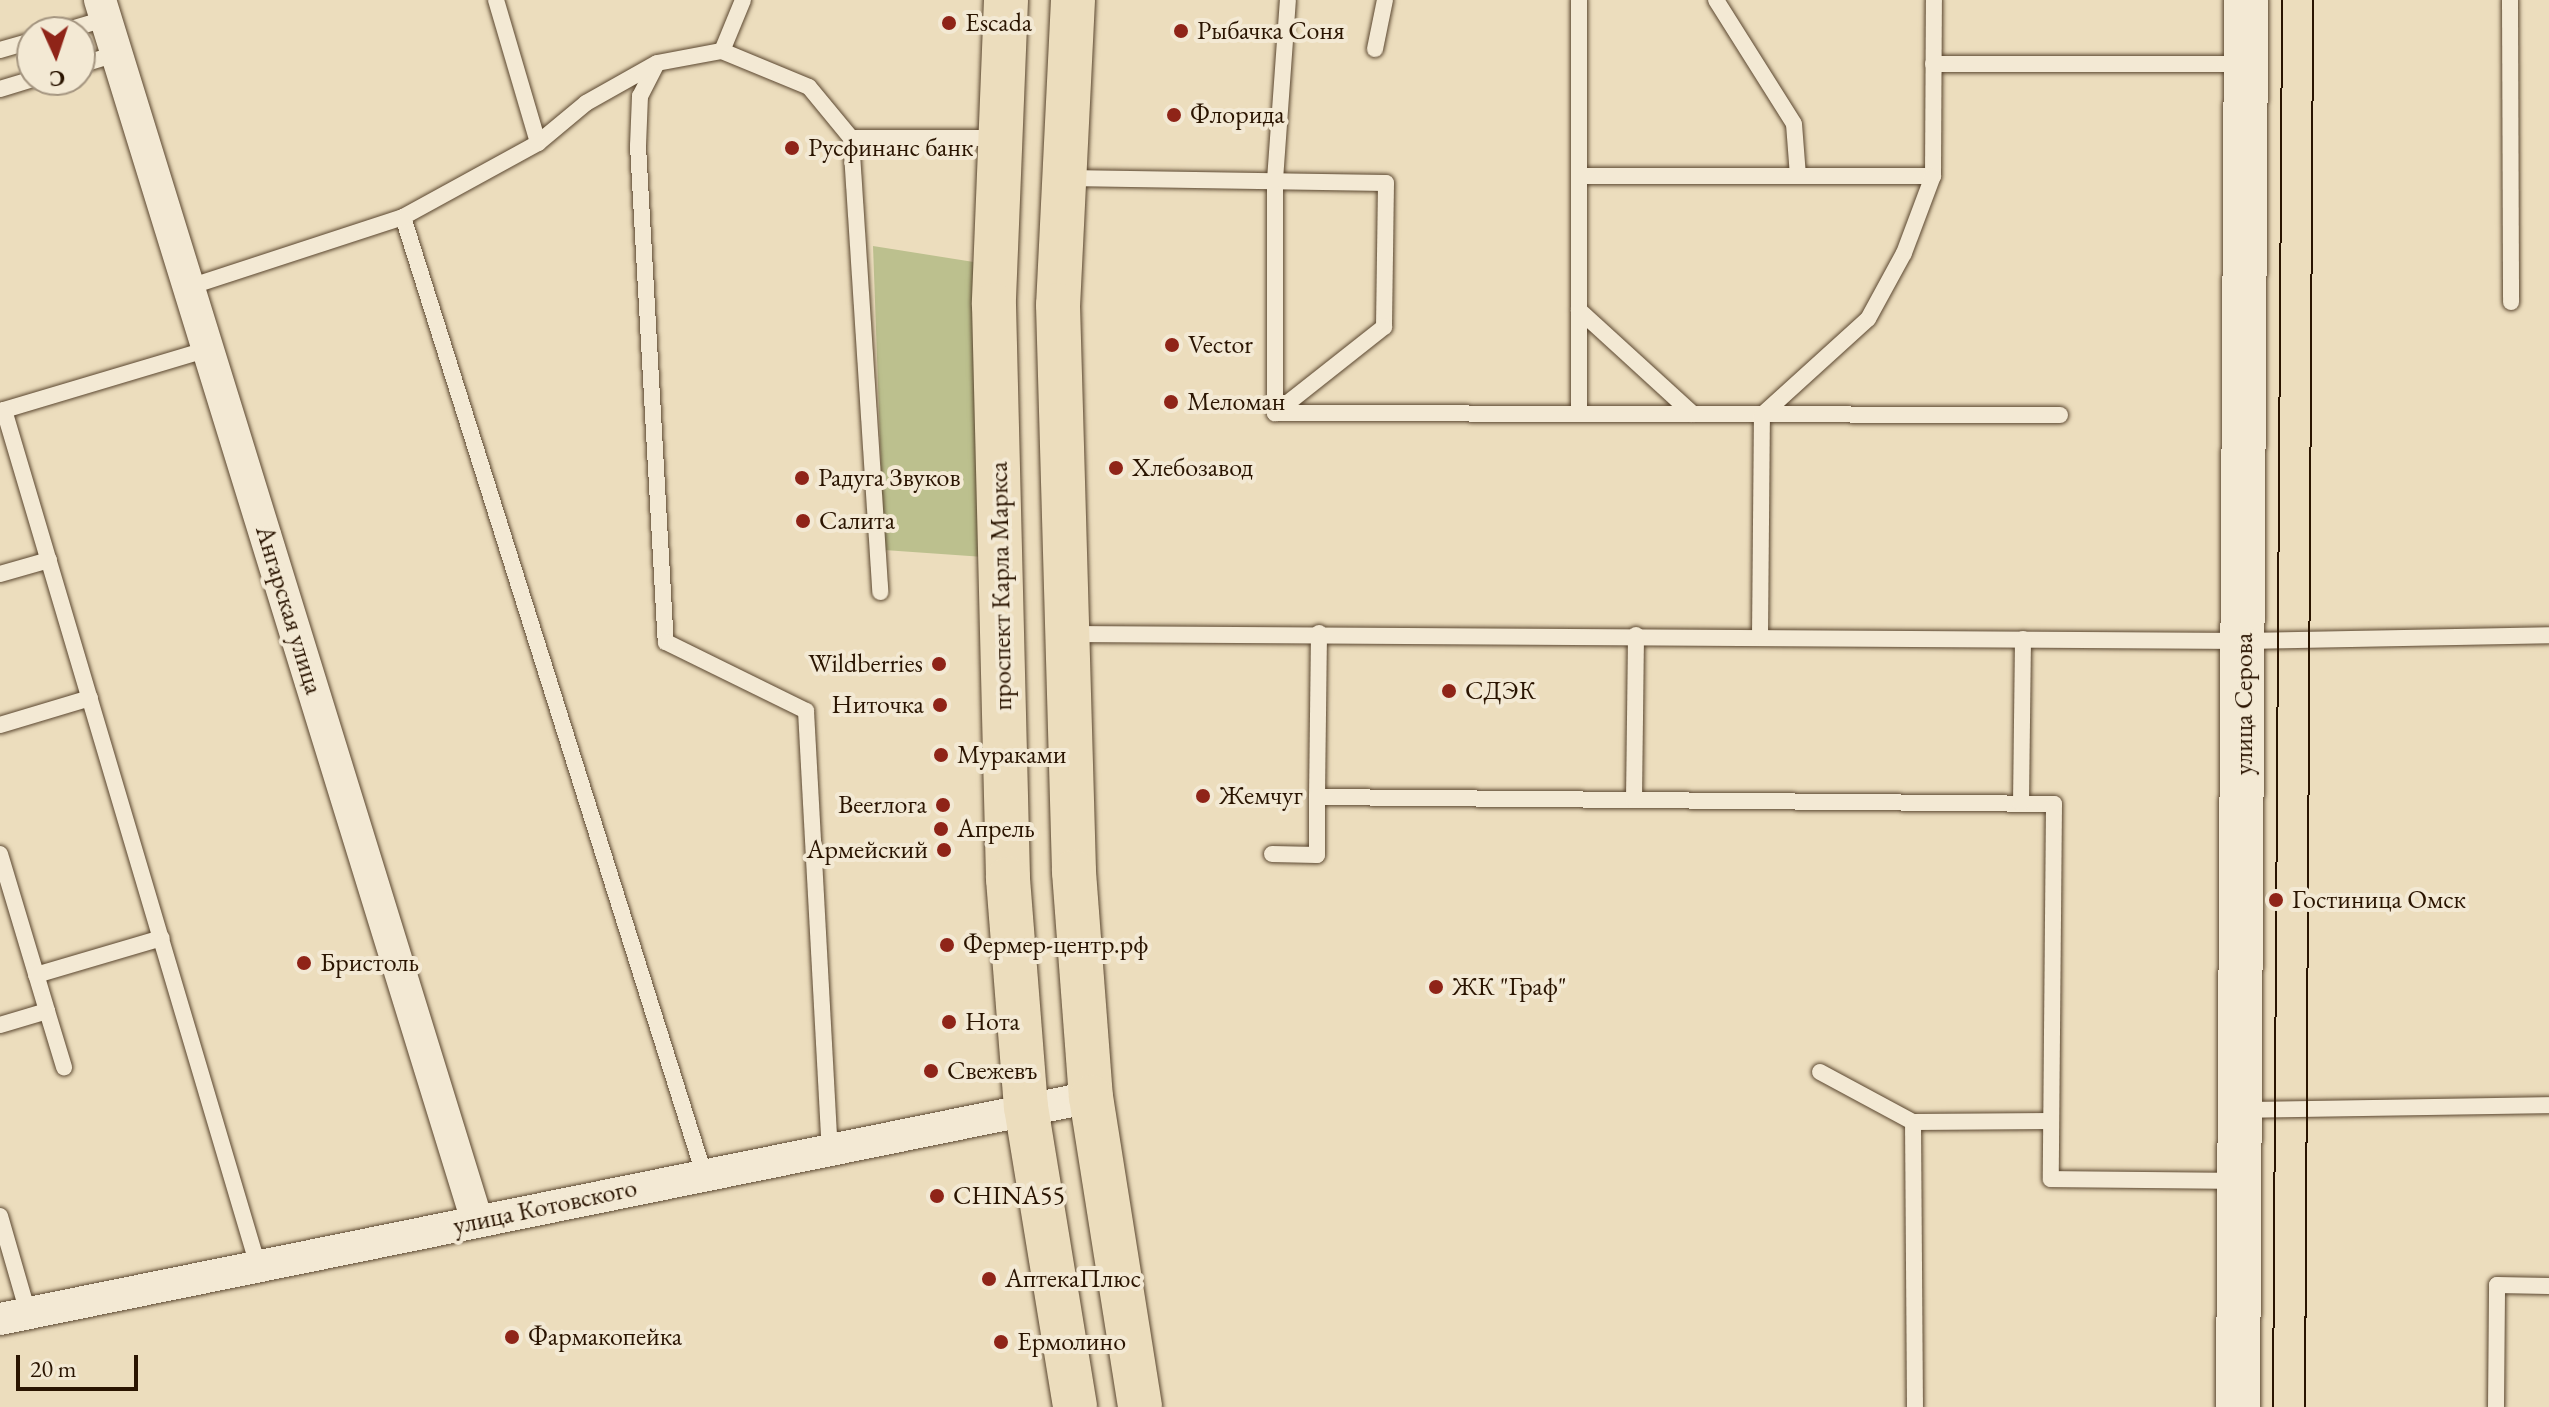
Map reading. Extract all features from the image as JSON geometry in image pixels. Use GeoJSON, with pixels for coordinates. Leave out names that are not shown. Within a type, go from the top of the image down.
{"type":"FeatureCollection","features":[{"type":"Feature","properties":{"kind":"main road","name":"проспект Карла Маркса"},"geometry":{"type":"LineString","coordinates":[[1006,0],[997,138],[994,305],[1008,879],[1026,1107],[1075,1407]]}},
{"type":"Feature","properties":{"kind":"main road"},"geometry":{"type":"LineString","coordinates":[[1073,0],[1058,305],[1063,635],[1091,1097],[1140,1407]]}},
{"type":"Feature","properties":{"kind":"street","name":"улица Серова"},"geometry":{"type":"LineString","coordinates":[[2238,1407],[2245,641],[2246,0]]}},
{"type":"Feature","properties":{"kind":"street","name":"Ангарская улица"},"geometry":{"type":"LineString","coordinates":[[102,9],[477,1221]]}},
{"type":"Feature","properties":{"kind":"street","name":"улица Котовского"},"geometry":{"type":"LineString","coordinates":[[14,1316],[1026,1107],[1091,1097]]}},
{"type":"Feature","properties":{"kind":"lane"},"geometry":{"type":"LineString","coordinates":[[496,0],[538,143]]}},
{"type":"Feature","properties":{"kind":"lane"},"geometry":{"type":"LineString","coordinates":[[731,0],[733,25]]}},
{"type":"Feature","properties":{"kind":"lane"},"geometry":{"type":"LineString","coordinates":[[722,51],[743,0]]}},
{"type":"Feature","properties":{"kind":"lane"},"geometry":{"type":"LineString","coordinates":[[1275,413],[1275,180],[1288,0]]}},
{"type":"Feature","properties":{"kind":"lane"},"geometry":{"type":"LineString","coordinates":[[1375,49],[1385,0]]}},
{"type":"Feature","properties":{"kind":"lane"},"geometry":{"type":"LineString","coordinates":[[1579,0],[1579,413]]}},
{"type":"Feature","properties":{"kind":"lane"},"geometry":{"type":"LineString","coordinates":[[1716,0],[1794,124],[1798,176]]}},
{"type":"Feature","properties":{"kind":"lane"},"geometry":{"type":"LineString","coordinates":[[1760,637],[1762,415],[1868,319],[1904,253],[1933,176],[1934,0]]}},
{"type":"Feature","properties":{"kind":"lane"},"geometry":{"type":"LineString","coordinates":[[2510,0],[2511,302]]}},
{"type":"Feature","properties":{"kind":"lane"},"geometry":{"type":"LineString","coordinates":[[189,287],[403,217],[538,143],[586,103],[657,63],[722,51],[809,87],[851,138],[880,592]]}},
{"type":"Feature","properties":{"kind":"lane"},"geometry":{"type":"LineString","coordinates":[[96,60],[116,54]]}},
{"type":"Feature","properties":{"kind":"lane"},"geometry":{"type":"LineString","coordinates":[[657,63],[640,96],[638,146],[666,642],[806,711],[830,1148]]}},
{"type":"Feature","properties":{"kind":"lane"},"geometry":{"type":"LineString","coordinates":[[1933,64],[2246,64]]}},
{"type":"Feature","properties":{"kind":"lane"},"geometry":{"type":"LineString","coordinates":[[851,138],[997,138]]}},
{"type":"Feature","properties":{"kind":"lane"},"geometry":{"type":"LineString","coordinates":[[1579,176],[1933,176]]}},
{"type":"Feature","properties":{"kind":"lane"},"geometry":{"type":"LineString","coordinates":[[1062,178],[1386,183],[1384,327],[1275,413]]}},
{"type":"Feature","properties":{"kind":"lane"},"geometry":{"type":"LineString","coordinates":[[403,217],[704,1174]]}},
{"type":"Feature","properties":{"kind":"lane"},"geometry":{"type":"LineString","coordinates":[[1579,310],[1693,414]]}},
{"type":"Feature","properties":{"kind":"lane"},"geometry":{"type":"LineString","coordinates":[[208,349],[2,410],[258,1266]]}},
{"type":"Feature","properties":{"kind":"lane"},"geometry":{"type":"LineString","coordinates":[[1275,413],[2060,415]]}},
{"type":"Feature","properties":{"kind":"lane"},"geometry":{"type":"LineString","coordinates":[[0,574],[49,560]]}},
{"type":"Feature","properties":{"kind":"lane"},"geometry":{"type":"LineString","coordinates":[[1063,635],[1319,633],[2245,641],[2549,635]]}},
{"type":"Feature","properties":{"kind":"lane"},"geometry":{"type":"LineString","coordinates":[[1272,854],[1317,855],[1319,633]]}},
{"type":"Feature","properties":{"kind":"lane"},"geometry":{"type":"LineString","coordinates":[[1634,800],[1636,635]]}},
{"type":"Feature","properties":{"kind":"lane"},"geometry":{"type":"LineString","coordinates":[[2021,803],[2023,639]]}},
{"type":"Feature","properties":{"kind":"lane"},"geometry":{"type":"LineString","coordinates":[[0,725],[90,698]]}},
{"type":"Feature","properties":{"kind":"lane"},"geometry":{"type":"LineString","coordinates":[[1317,797],[2054,804],[2051,1179],[2239,1181]]}},
{"type":"Feature","properties":{"kind":"lane"},"geometry":{"type":"LineString","coordinates":[[0,854],[64,1067]]}},
{"type":"Feature","properties":{"kind":"lane"},"geometry":{"type":"LineString","coordinates":[[36,975],[162,938]]}},
{"type":"Feature","properties":{"kind":"lane"},"geometry":{"type":"LineString","coordinates":[[0,1025],[47,1011]]}},
{"type":"Feature","properties":{"kind":"lane"},"geometry":{"type":"LineString","coordinates":[[1820,1072],[1913,1122],[2051,1121]]}},
{"type":"Feature","properties":{"kind":"lane"},"geometry":{"type":"LineString","coordinates":[[2240,1110],[2549,1105]]}},
{"type":"Feature","properties":{"kind":"lane"},"geometry":{"type":"LineString","coordinates":[[1913,1122],[1915,1407]]}},
{"type":"Feature","properties":{"kind":"lane"},"geometry":{"type":"LineString","coordinates":[[0,1216],[14,1316]]}},
{"type":"Feature","properties":{"kind":"lane"},"geometry":{"type":"LineString","coordinates":[[2496,1407],[2497,1285],[2549,1286]]}},
{"type":"Feature","properties":{"kind":"green space"},"geometry":{"type":"Polygon","coordinates":[[[873,246],[980,263],[984,557],[884,550],[873,246]]]}},
{"type":"Feature","properties":{"kind":"tram line"},"geometry":{"type":"LineString","coordinates":[[2273,1407],[2282,0]]}},
{"type":"Feature","properties":{"kind":"tram line"},"geometry":{"type":"LineString","coordinates":[[2305,1407],[2313,0]]}},
{"type":"Feature","properties":{"kind":"place","name":"Escada"},"geometry":{"type":"Point","coordinates":[949,23]}},
{"type":"Feature","properties":{"kind":"place","name":"Рыбачка Соня"},"geometry":{"type":"Point","coordinates":[1181,31]}},
{"type":"Feature","properties":{"kind":"place","name":"Флорида"},"geometry":{"type":"Point","coordinates":[1174,115]}},
{"type":"Feature","properties":{"kind":"place","name":"Русфинанс банк"},"geometry":{"type":"Point","coordinates":[792,148]}},
{"type":"Feature","properties":{"kind":"place","name":"Vector"},"geometry":{"type":"Point","coordinates":[1172,345]}},
{"type":"Feature","properties":{"kind":"place","name":"Меломан"},"geometry":{"type":"Point","coordinates":[1171,402]}},
{"type":"Feature","properties":{"kind":"place","name":"Хлебозавод"},"geometry":{"type":"Point","coordinates":[1116,468]}},
{"type":"Feature","properties":{"kind":"place","name":"Радуга Звуков"},"geometry":{"type":"Point","coordinates":[802,478]}},
{"type":"Feature","properties":{"kind":"place","name":"Салита"},"geometry":{"type":"Point","coordinates":[803,521]}},
{"type":"Feature","properties":{"kind":"place","name":"Wildberries"},"geometry":{"type":"Point","coordinates":[939,664]}},
{"type":"Feature","properties":{"kind":"place","name":"СДЭК"},"geometry":{"type":"Point","coordinates":[1449,691]}},
{"type":"Feature","properties":{"kind":"place","name":"Ниточка"},"geometry":{"type":"Point","coordinates":[940,705]}},
{"type":"Feature","properties":{"kind":"place","name":"Мураками"},"geometry":{"type":"Point","coordinates":[941,755]}},
{"type":"Feature","properties":{"kind":"place","name":"Жемчуг"},"geometry":{"type":"Point","coordinates":[1203,796]}},
{"type":"Feature","properties":{"kind":"place","name":"Beerлога"},"geometry":{"type":"Point","coordinates":[943,805]}},
{"type":"Feature","properties":{"kind":"place","name":"Апрель"},"geometry":{"type":"Point","coordinates":[941,829]}},
{"type":"Feature","properties":{"kind":"place","name":"Армейский"},"geometry":{"type":"Point","coordinates":[944,850]}},
{"type":"Feature","properties":{"kind":"place","name":"Гостиница Омск"},"geometry":{"type":"Point","coordinates":[2276,900]}},
{"type":"Feature","properties":{"kind":"place","name":"Фермер-центр.рф"},"geometry":{"type":"Point","coordinates":[947,945]}},
{"type":"Feature","properties":{"kind":"place","name":"Бристоль"},"geometry":{"type":"Point","coordinates":[304,963]}},
{"type":"Feature","properties":{"kind":"place","name":"ЖК \"Граф\""},"geometry":{"type":"Point","coordinates":[1436,987]}},
{"type":"Feature","properties":{"kind":"place","name":"Нота"},"geometry":{"type":"Point","coordinates":[949,1022]}},
{"type":"Feature","properties":{"kind":"place","name":"Свежевъ"},"geometry":{"type":"Point","coordinates":[931,1071]}},
{"type":"Feature","properties":{"kind":"place","name":"CHINA55"},"geometry":{"type":"Point","coordinates":[937,1196]}},
{"type":"Feature","properties":{"kind":"place","name":"АптекаПлюс"},"geometry":{"type":"Point","coordinates":[989,1279]}},
{"type":"Feature","properties":{"kind":"place","name":"Фармакопейка"},"geometry":{"type":"Point","coordinates":[512,1337]}},
{"type":"Feature","properties":{"kind":"place","name":"Ермолино"},"geometry":{"type":"Point","coordinates":[1001,1342]}}]}
